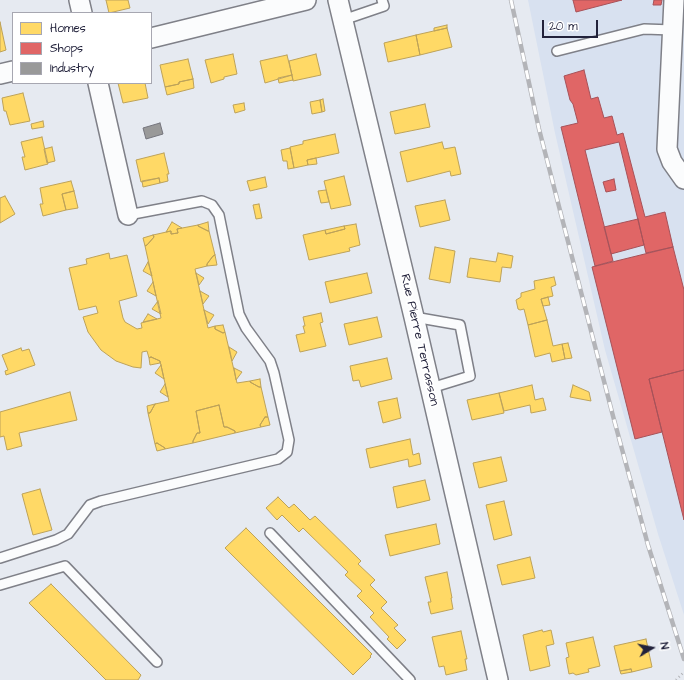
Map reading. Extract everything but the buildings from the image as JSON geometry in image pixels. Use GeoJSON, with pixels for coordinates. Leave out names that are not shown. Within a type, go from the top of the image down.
{"type":"FeatureCollection","features":[{"type":"Feature","properties":{"kind":"street"},"geometry":{"type":"LineString","coordinates":[[79,0],[82,12]]}},
{"type":"Feature","properties":{"kind":"street"},"geometry":{"type":"LineString","coordinates":[[152,38],[306,0]]}},
{"type":"Feature","properties":{"kind":"street","name":"Rue Pierre Terrasson"},"geometry":{"type":"LineString","coordinates":[[338,0],[414,317],[498,680]]}},
{"type":"Feature","properties":{"kind":"street"},"geometry":{"type":"LineString","coordinates":[[674,0],[667,149],[672,162],[684,179]]}},
{"type":"Feature","properties":{"kind":"street"},"geometry":{"type":"LineString","coordinates":[[0,74],[12,71]]}},
{"type":"Feature","properties":{"kind":"street"},"geometry":{"type":"LineString","coordinates":[[98,84],[128,215]]}},
{"type":"Feature","properties":{"kind":"lane"},"geometry":{"type":"LineString","coordinates":[[343,20],[384,6],[382,0]]}},
{"type":"Feature","properties":{"kind":"lane"},"geometry":{"type":"LineString","coordinates":[[557,51],[644,29],[673,30]]}},
{"type":"Feature","properties":{"kind":"lane"},"geometry":{"type":"LineString","coordinates":[[0,558],[56,540],[68,534],[90,506],[101,501],[278,459],[287,452],[289,440],[274,373],[270,361],[246,328],[239,314],[219,214],[212,205],[202,201],[128,215]]}},
{"type":"Feature","properties":{"kind":"lane"},"geometry":{"type":"LineString","coordinates":[[414,317],[460,325],[470,376],[430,388]]}},
{"type":"Feature","properties":{"kind":"lane"},"geometry":{"type":"LineString","coordinates":[[270,533],[410,680]]}},
{"type":"Feature","properties":{"kind":"lane"},"geometry":{"type":"LineString","coordinates":[[0,585],[65,566],[157,662]]}},
{"type":"Feature","properties":{"kind":"path"},"geometry":{"type":"LineString","coordinates":[[676,680],[684,672]]}},
{"type":"Feature","properties":{"kind":"shaded area"},"geometry":{"type":"Polygon","coordinates":[[[528,0],[684,0],[684,615],[658,534],[605,350],[555,133],[528,0]]]}},
{"type":"Feature","properties":{"kind":"railway"},"geometry":{"type":"LineString","coordinates":[[511,0],[539,129],[613,416],[648,545],[684,659]]}}]}
